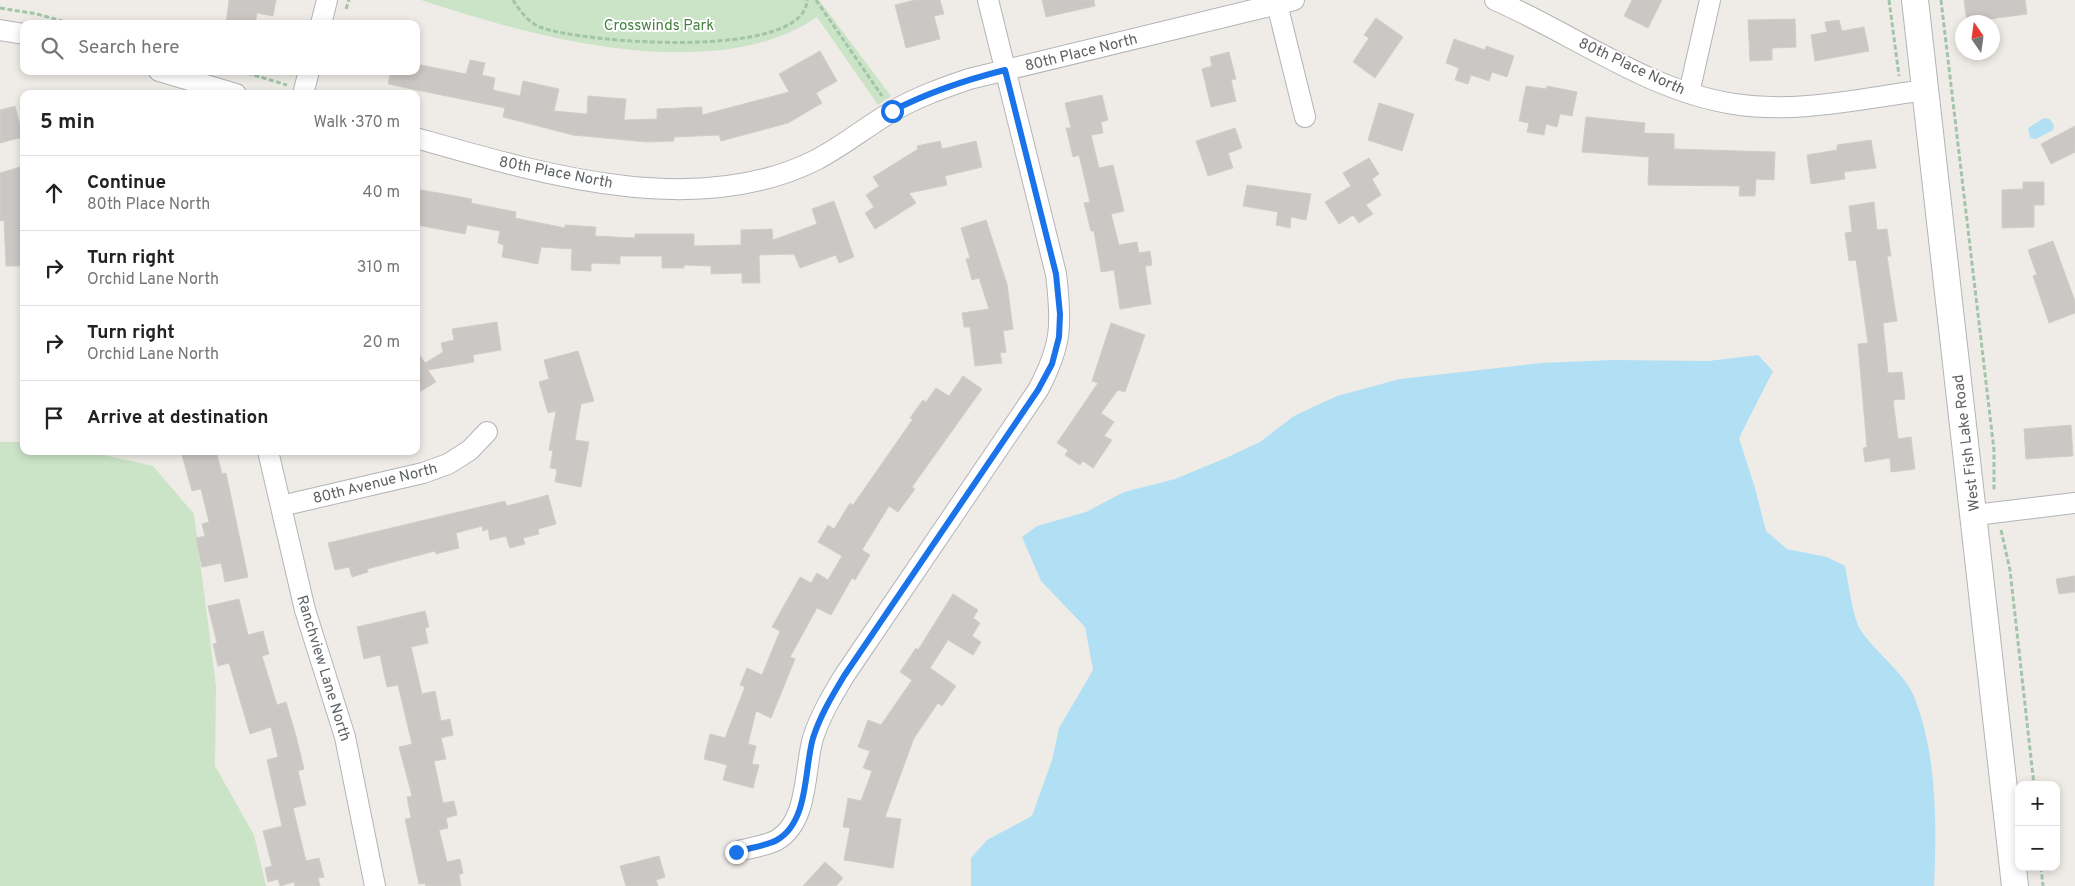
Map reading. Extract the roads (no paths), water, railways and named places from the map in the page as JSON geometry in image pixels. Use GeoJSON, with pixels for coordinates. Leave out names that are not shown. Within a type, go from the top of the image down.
{"type":"FeatureCollection","features":[{"type":"Feature","properties":{"kind":"street"},"geometry":{"type":"LineString","coordinates":[[322,20],[327,0]]}},
{"type":"Feature","properties":{"kind":"street"},"geometry":{"type":"LineString","coordinates":[[736,852],[777,840],[793,825],[801,802],[813,738],[825,708],[844,676],[1038,390],[1052,364],[1059,337],[1060,314],[1056,274],[988,0]]}},
{"type":"Feature","properties":{"kind":"street","name":"80th Place North"},"geometry":{"type":"LineString","coordinates":[[1495,0],[1650,78],[1689,93],[1734,104],[1778,107],[1826,104],[1914,91]]}},
{"type":"Feature","properties":{"kind":"street"},"geometry":{"type":"LineString","coordinates":[[1689,93],[1710,0]]}},
{"type":"Feature","properties":{"kind":"street","name":"West Fish Lake Road"},"geometry":{"type":"LineString","coordinates":[[1915,0],[1914,91],[1985,513],[2015,886]]}},
{"type":"Feature","properties":{"kind":"street"},"geometry":{"type":"LineString","coordinates":[[1286,2],[1306,117]]}},
{"type":"Feature","properties":{"kind":"street","name":"80th Place North"},"geometry":{"type":"LineString","coordinates":[[420,139],[526,169],[580,180],[627,186],[688,188],[737,184],[778,176],[816,160],[892,111],[924,94],[969,79],[1286,2]]}},
{"type":"Feature","properties":{"kind":"street"},"geometry":{"type":"LineString","coordinates":[[0,30],[20,33]]}},
{"type":"Feature","properties":{"kind":"street"},"geometry":{"type":"LineString","coordinates":[[172,75],[223,90]]}},
{"type":"Feature","properties":{"kind":"street"},"geometry":{"type":"LineString","coordinates":[[304,90],[308,75]]}},
{"type":"Feature","properties":{"kind":"street","name":"80th Avenue North"},"geometry":{"type":"LineString","coordinates":[[281,506],[424,473],[448,464],[470,450],[487,432]]}},
{"type":"Feature","properties":{"kind":"street","name":"Ranchview Lane North"},"geometry":{"type":"LineString","coordinates":[[269,455],[305,610],[345,736],[375,886]]}},
{"type":"Feature","properties":{"kind":"street"},"geometry":{"type":"LineString","coordinates":[[1985,513],[2075,503]]}},
{"type":"Feature","properties":{"kind":"water"},"geometry":{"type":"Polygon","coordinates":[[[2044,118],[2050,119],[2054,126],[2053,130],[2036,139],[2030,138],[2028,128],[2044,118]]]}},
{"type":"Feature","properties":{"kind":"water"},"geometry":{"type":"Polygon","coordinates":[[[1758,355],[1773,371],[1739,438],[1766,531],[1787,549],[1827,557],[1845,566],[1853,608],[1860,629],[1902,678],[1913,694],[1927,739],[1934,789],[1934,886],[971,886],[971,858],[987,840],[1032,816],[1052,760],[1059,728],[1093,670],[1085,627],[1041,581],[1022,537],[1037,526],[1086,512],[1124,492],[1175,479],[1260,442],[1294,416],[1337,396],[1400,379],[1541,363],[1612,360],[1708,361],[1758,355]]]}},
{"type":"Feature","properties":{"kind":"park label","name":"Crosswinds Park"},"geometry":{"type":"Point","coordinates":[659,25]}}]}
